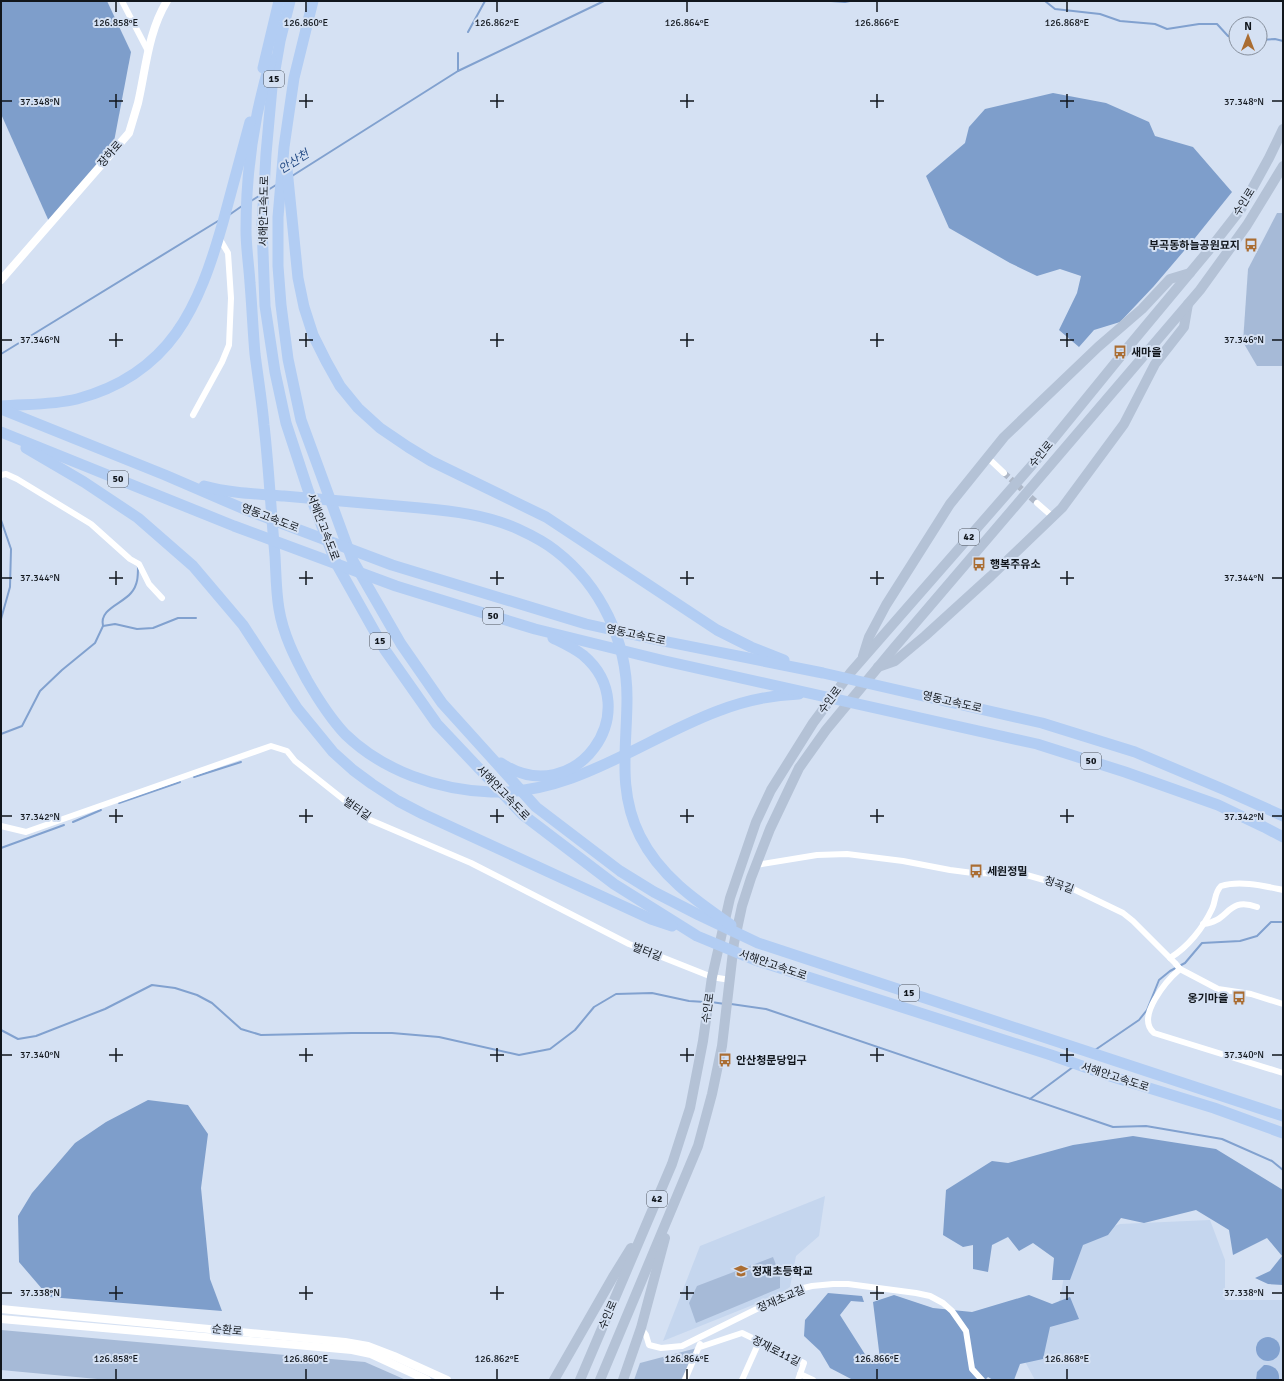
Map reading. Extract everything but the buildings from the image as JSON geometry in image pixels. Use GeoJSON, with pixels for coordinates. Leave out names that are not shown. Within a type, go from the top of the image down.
{"type":"FeatureCollection","features":[{"type":"Feature","properties":{"kind":"highway","name":"서해안고속도로"},"geometry":{"type":"LineString","coordinates":[[313,1],[294,78],[284,147],[278,217],[278,266],[281,305],[288,358],[304,427],[352,559],[401,644],[442,703],[536,807],[577,840],[620,871],[654,892],[699,916],[758,943],[1283,1116]]}},
{"type":"Feature","properties":{"kind":"highway","name":"서해안고속도로"},"geometry":{"type":"LineString","coordinates":[[286,2],[272,87],[262,225],[265,306],[274,372],[286,423],[306,484],[336,563],[385,650],[437,724],[522,814],[614,884],[697,936],[755,960],[1051,1055],[1110,1076],[1214,1108],[1283,1133]]}},
{"type":"Feature","properties":{"kind":"highway"},"geometry":{"type":"LineString","coordinates":[[286,2],[264,81],[255,128],[250,166],[246,233],[255,354],[264,426],[279,608],[288,642],[303,672],[321,703],[344,733],[371,754],[401,771],[429,782],[484,792],[518,791],[543,786],[587,771],[702,717],[742,703],[785,695],[817,694]]}},
{"type":"Feature","properties":{"kind":"highway"},"geometry":{"type":"LineString","coordinates":[[1,407],[76,399],[112,386],[131,377],[149,364],[177,333],[189,314],[205,279],[214,253],[286,2]]}},
{"type":"Feature","properties":{"kind":"highway"},"geometry":{"type":"LineString","coordinates":[[284,147],[298,278],[304,307],[313,335],[340,386],[358,408],[380,428],[408,447],[431,461],[546,517],[697,617],[732,638],[770,654],[823,673]]}},
{"type":"Feature","properties":{"kind":"highway","name":"영동고속도로"},"geometry":{"type":"LineString","coordinates":[[1,407],[244,509],[392,565],[586,624],[823,673],[1042,723],[1135,752],[1283,816]]}},
{"type":"Feature","properties":{"kind":"highway"},"geometry":{"type":"LineString","coordinates":[[1,433],[84,482],[138,518],[193,566],[242,626],[297,708],[320,737],[343,762],[372,784],[398,801],[423,814],[651,919],[697,936]]}},
{"type":"Feature","properties":{"kind":"highway","name":"영동고속도로"},"geometry":{"type":"LineString","coordinates":[[1,433],[234,526],[396,586],[535,629],[665,661],[1037,744],[1125,772],[1218,805],[1283,837]]}},
{"type":"Feature","properties":{"kind":"highway"},"geometry":{"type":"LineString","coordinates":[[165,475],[214,488],[440,510],[472,515],[498,521],[555,549],[583,576],[595,592],[612,624],[617,637],[624,661],[627,697],[624,777],[628,804],[642,840],[658,865],[671,879],[700,904],[758,943]]}},
{"type":"Feature","properties":{"kind":"highway"},"geometry":{"type":"LineString","coordinates":[[491,756],[505,766],[522,774],[538,776],[558,774],[574,767],[591,754],[604,731],[608,716],[608,706],[605,688],[600,674],[589,661],[576,650],[535,629]]}},
{"type":"Feature","properties":{"kind":"main road","name":"수인로"},"geometry":{"type":"LineString","coordinates":[[580,1380],[672,1164],[690,1108],[703,1041],[711,981],[730,898],[756,822],[771,790],[813,723],[851,672],[1033,464],[1190,273],[1241,208],[1269,158],[1283,128]]}},
{"type":"Feature","properties":{"kind":"main road","name":"수인로"},"geometry":{"type":"LineString","coordinates":[[600,1380],[698,1146],[712,1094],[722,1046],[734,943],[742,906],[770,829],[799,768],[826,730],[878,667],[1200,290],[1247,225],[1282,169]]}},
{"type":"Feature","properties":{"kind":"main road"},"geometry":{"type":"LineString","coordinates":[[861,661],[869,637],[886,605],[950,504],[987,457],[1004,437],[1098,347],[1142,309],[1170,279],[1190,273]]}},
{"type":"Feature","properties":{"kind":"main road"},"geometry":{"type":"LineString","coordinates":[[878,667],[895,661],[925,636],[991,576],[1062,508],[1124,424],[1155,364],[1184,327],[1188,304]]}},
{"type":"Feature","properties":{"kind":"main road"},"geometry":{"type":"LineString","coordinates":[[623,1380],[641,1328],[675,1202]]}},
{"type":"Feature","properties":{"kind":"main road"},"geometry":{"type":"LineString","coordinates":[[554,1380],[613,1277],[648,1221]]}},
{"type":"Feature","properties":{"kind":"street"},"geometry":{"type":"LineString","coordinates":[[122,1],[148,51]]}},
{"type":"Feature","properties":{"kind":"street","name":"장하로"},"geometry":{"type":"LineString","coordinates":[[1,280],[129,133],[138,105],[154,28],[167,1]]}},
{"type":"Feature","properties":{"kind":"street"},"geometry":{"type":"LineString","coordinates":[[192,415],[222,362],[229,345],[231,298],[228,253],[217,235]]}},
{"type":"Feature","properties":{"kind":"street"},"geometry":{"type":"LineString","coordinates":[[987,457],[1004,473]]}},
{"type":"Feature","properties":{"kind":"street"},"geometry":{"type":"LineString","coordinates":[[1,475],[6,474],[17,479],[92,524],[130,559],[139,564],[149,584],[162,598]]}},
{"type":"Feature","properties":{"kind":"street"},"geometry":{"type":"LineString","coordinates":[[1037,503],[1053,517]]}},
{"type":"Feature","properties":{"kind":"street","name":"벌터길"},"geometry":{"type":"LineString","coordinates":[[1,826],[26,832],[271,746],[287,751],[301,766],[368,819],[471,863],[628,944],[711,981],[729,984]]}},
{"type":"Feature","properties":{"kind":"street","name":"청곡길"},"geometry":{"type":"LineString","coordinates":[[756,866],[817,855],[847,854],[903,861],[958,871],[1023,874],[1068,887],[1123,913],[1133,921],[1180,969],[1218,990],[1251,994],[1283,1004]]}},
{"type":"Feature","properties":{"kind":"street"},"geometry":{"type":"LineString","coordinates":[[1170,958],[1186,947],[1203,924],[1212,909],[1215,894],[1221,886],[1227,884],[1248,884],[1283,890]]}},
{"type":"Feature","properties":{"kind":"street"},"geometry":{"type":"LineString","coordinates":[[1203,924],[1214,922],[1236,905],[1247,904],[1258,907]]}},
{"type":"Feature","properties":{"kind":"street"},"geometry":{"type":"LineString","coordinates":[[1180,969],[1159,991],[1150,1009],[1148,1017],[1148,1025],[1150,1030],[1154,1033],[1283,1073]]}},
{"type":"Feature","properties":{"kind":"street","name":"정재초교길"},"geometry":{"type":"LineString","coordinates":[[641,1328],[646,1335],[649,1345],[661,1348],[682,1346],[789,1294],[812,1286],[848,1284],[916,1293],[930,1296],[943,1303],[956,1317],[966,1331],[972,1369],[982,1380]]}},
{"type":"Feature","properties":{"kind":"street","name":"순환로"},"geometry":{"type":"LineString","coordinates":[[1,1309],[345,1342],[368,1346],[447,1380]]}},
{"type":"Feature","properties":{"kind":"street","name":"순환로"},"geometry":{"type":"LineString","coordinates":[[1,1319],[352,1350],[371,1354],[427,1380]]}},
{"type":"Feature","properties":{"kind":"street","name":"정재로11길"},"geometry":{"type":"LineString","coordinates":[[700,1347],[742,1333],[804,1363],[799,1377]]}},
{"type":"Feature","properties":{"kind":"street"},"geometry":{"type":"LineString","coordinates":[[685,1380],[700,1347],[701,1336]]}},
{"type":"Feature","properties":{"kind":"street"},"geometry":{"type":"LineString","coordinates":[[742,1380],[759,1342]]}},
{"type":"Feature","properties":{"kind":"street"},"geometry":{"type":"LineString","coordinates":[[799,1377],[813,1380]]}},
{"type":"Feature","properties":{"kind":"shaded area"},"geometry":{"type":"Polygon","coordinates":[[[1,1],[107,1],[131,52],[112,152],[51,226],[1,114],[1,1]]]}},
{"type":"Feature","properties":{"kind":"shaded area"},"geometry":{"type":"Polygon","coordinates":[[[1053,93],[1106,103],[1149,122],[1155,136],[1193,147],[1232,192],[1154,286],[1120,322],[1094,330],[1079,347],[1059,330],[1077,293],[1081,276],[1060,269],[1037,276],[1010,263],[949,228],[926,176],[965,143],[969,127],[985,109],[1053,93]]]}},
{"type":"Feature","properties":{"kind":"shaded area"},"geometry":{"type":"Polygon","coordinates":[[[1277,213],[1283,213],[1283,366],[1257,366],[1243,342],[1248,269],[1277,213]]]}},
{"type":"Feature","properties":{"kind":"shaded area"},"geometry":{"type":"Polygon","coordinates":[[[148,1100],[188,1105],[208,1134],[201,1188],[210,1279],[222,1311],[49,1297],[19,1262],[18,1216],[32,1193],[75,1143],[106,1122],[148,1100]]]}},
{"type":"Feature","properties":{"kind":"shaded area"},"geometry":{"type":"Polygon","coordinates":[[[1133,1136],[1216,1149],[1283,1190],[1283,1285],[1268,1284],[1255,1278],[1270,1271],[1282,1256],[1267,1238],[1233,1255],[1229,1230],[1196,1210],[1144,1223],[1121,1218],[1108,1235],[1083,1245],[1070,1280],[1052,1280],[1054,1258],[1033,1243],[1019,1251],[1008,1237],[992,1245],[988,1272],[973,1269],[973,1245],[963,1247],[943,1235],[946,1190],[992,1161],[1008,1163],[1073,1145],[1133,1136]]]}},
{"type":"Feature","properties":{"kind":"shaded area","name":"정재초등학교"},"geometry":{"type":"Polygon","coordinates":[[[825,1196],[819,1236],[796,1256],[790,1287],[780,1294],[663,1341],[700,1246],[825,1196]]]}},
{"type":"Feature","properties":{"kind":"shaded area"},"geometry":{"type":"Polygon","coordinates":[[[1210,1220],[1225,1260],[1225,1300],[1283,1300],[1283,1380],[1035,1380],[1022,1356],[1052,1316],[1060,1299],[1065,1270],[1088,1235],[1120,1224],[1210,1220]]]}},
{"type":"Feature","properties":{"kind":"shaded area"},"geometry":{"type":"Polygon","coordinates":[[[773,1257],[780,1275],[780,1288],[696,1323],[689,1303],[697,1286],[773,1257]]]}},
{"type":"Feature","properties":{"kind":"shaded area"},"geometry":{"type":"Polygon","coordinates":[[[828,1293],[862,1296],[864,1302],[851,1301],[840,1315],[868,1359],[880,1359],[873,1302],[894,1295],[933,1308],[972,1312],[1029,1295],[1052,1304],[1070,1297],[1079,1319],[1050,1327],[1043,1359],[1020,1364],[1014,1380],[993,1380],[988,1377],[985,1380],[853,1380],[830,1368],[820,1351],[804,1336],[805,1320],[828,1293]]]}},
{"type":"Feature","properties":{"kind":"shaded area"},"geometry":{"type":"Polygon","coordinates":[[[1,1330],[365,1362],[406,1380],[108,1380],[1,1370],[1,1330]]]}},
{"type":"Feature","properties":{"kind":"shaded area"},"geometry":{"type":"Polygon","coordinates":[[[1268,1337],[1273,1338],[1279,1344],[1279,1354],[1273,1360],[1268,1361],[1263,1360],[1257,1354],[1256,1349],[1257,1344],[1263,1338],[1268,1337]]]}},
{"type":"Feature","properties":{"kind":"shaded area"},"geometry":{"type":"Polygon","coordinates":[[[697,1348],[681,1380],[634,1380],[640,1363],[697,1348]]]}},
{"type":"Feature","properties":{"kind":"shaded area"},"geometry":{"type":"Polygon","coordinates":[[[1264,1365],[1271,1366],[1276,1369],[1279,1380],[1256,1380],[1257,1372],[1264,1365]]]}},
{"type":"Feature","properties":{"kind":"waterway"},"geometry":{"type":"LineString","coordinates":[[468,32],[485,1]]}},
{"type":"Feature","properties":{"kind":"waterway","name":"안산천"},"geometry":{"type":"LineString","coordinates":[[292,176],[458,71],[604,1]]}},
{"type":"Feature","properties":{"kind":"waterway"},"geometry":{"type":"LineString","coordinates":[[831,1],[850,1]]}},
{"type":"Feature","properties":{"kind":"waterway"},"geometry":{"type":"LineString","coordinates":[[1045,1],[1055,9],[1100,14],[1120,21],[1155,24],[1167,29],[1199,24],[1217,24],[1228,36]]}},
{"type":"Feature","properties":{"kind":"waterway"},"geometry":{"type":"LineString","coordinates":[[1268,39],[1283,41]]}},
{"type":"Feature","properties":{"kind":"waterway"},"geometry":{"type":"LineString","coordinates":[[458,53],[458,71]]}},
{"type":"Feature","properties":{"kind":"waterway","name":"안산천"},"geometry":{"type":"LineString","coordinates":[[268,190],[276,185]]}},
{"type":"Feature","properties":{"kind":"waterway","name":"안산천"},"geometry":{"type":"LineString","coordinates":[[251,201],[259,196]]}},
{"type":"Feature","properties":{"kind":"waterway","name":"안산천"},"geometry":{"type":"LineString","coordinates":[[229,215],[242,206]]}},
{"type":"Feature","properties":{"kind":"waterway","name":"안산천"},"geometry":{"type":"LineString","coordinates":[[1,354],[218,221]]}},
{"type":"Feature","properties":{"kind":"waterway","name":"안산천"},"geometry":{"type":"LineString","coordinates":[[1,520],[11,549],[10,587],[1,619]]}},
{"type":"Feature","properties":{"kind":"waterway"},"geometry":{"type":"LineString","coordinates":[[103,626],[104,615],[112,607],[127,597],[135,587],[138,566]]}},
{"type":"Feature","properties":{"kind":"waterway"},"geometry":{"type":"LineString","coordinates":[[1,734],[22,726],[40,691],[62,670],[95,643],[103,626],[115,624],[137,629],[153,628],[178,618],[196,618]]}},
{"type":"Feature","properties":{"kind":"waterway"},"geometry":{"type":"LineString","coordinates":[[194,777],[241,762]]}},
{"type":"Feature","properties":{"kind":"waterway"},"geometry":{"type":"LineString","coordinates":[[119,803],[180,782]]}},
{"type":"Feature","properties":{"kind":"waterway"},"geometry":{"type":"LineString","coordinates":[[73,822],[101,810]]}},
{"type":"Feature","properties":{"kind":"waterway"},"geometry":{"type":"LineString","coordinates":[[1,848],[64,825]]}},
{"type":"Feature","properties":{"kind":"waterway"},"geometry":{"type":"LineString","coordinates":[[1095,1050],[1139,1020],[1147,1010],[1159,980],[1170,971],[1185,963],[1202,943],[1240,941],[1257,936],[1271,922],[1283,922]]}},
{"type":"Feature","properties":{"kind":"waterway"},"geometry":{"type":"LineString","coordinates":[[1,1030],[18,1039],[36,1036],[105,1009],[152,985],[175,988],[197,995],[212,1003],[241,1029],[261,1035],[392,1033],[439,1037],[519,1055],[550,1049],[575,1030],[594,1007],[616,994],[652,993],[689,1001],[705,1002]]}},
{"type":"Feature","properties":{"kind":"waterway"},"geometry":{"type":"LineString","coordinates":[[711,1002],[725,1004]]}},
{"type":"Feature","properties":{"kind":"waterway"},"geometry":{"type":"LineString","coordinates":[[731,1004],[766,1009],[1113,1127],[1146,1126],[1222,1139],[1272,1161],[1283,1170]]}},
{"type":"Feature","properties":{"kind":"waterway"},"geometry":{"type":"LineString","coordinates":[[1030,1099],[1073,1067]]}},
{"type":"Feature","properties":{"kind":"tunnel"},"geometry":{"type":"LineString","coordinates":[[1004,473],[1037,503]]}},
{"type":"Feature","properties":{"kind":"place","name":"부곡동하늘공원묘지"},"geometry":{"type":"Point","coordinates":[1251,245]}},
{"type":"Feature","properties":{"kind":"place","name":"새마을"},"geometry":{"type":"Point","coordinates":[1120,352]}},
{"type":"Feature","properties":{"kind":"place","name":"행복주유소"},"geometry":{"type":"Point","coordinates":[979,564]}},
{"type":"Feature","properties":{"kind":"place","name":"세원정밀"},"geometry":{"type":"Point","coordinates":[976,871]}},
{"type":"Feature","properties":{"kind":"place","name":"옹기마을"},"geometry":{"type":"Point","coordinates":[1239,998]}},
{"type":"Feature","properties":{"kind":"place","name":"안산청문당입구"},"geometry":{"type":"Point","coordinates":[725,1060]}},
{"type":"Feature","properties":{"kind":"place","name":"정재초등학교"},"geometry":{"type":"Point","coordinates":[741,1271]}}]}
